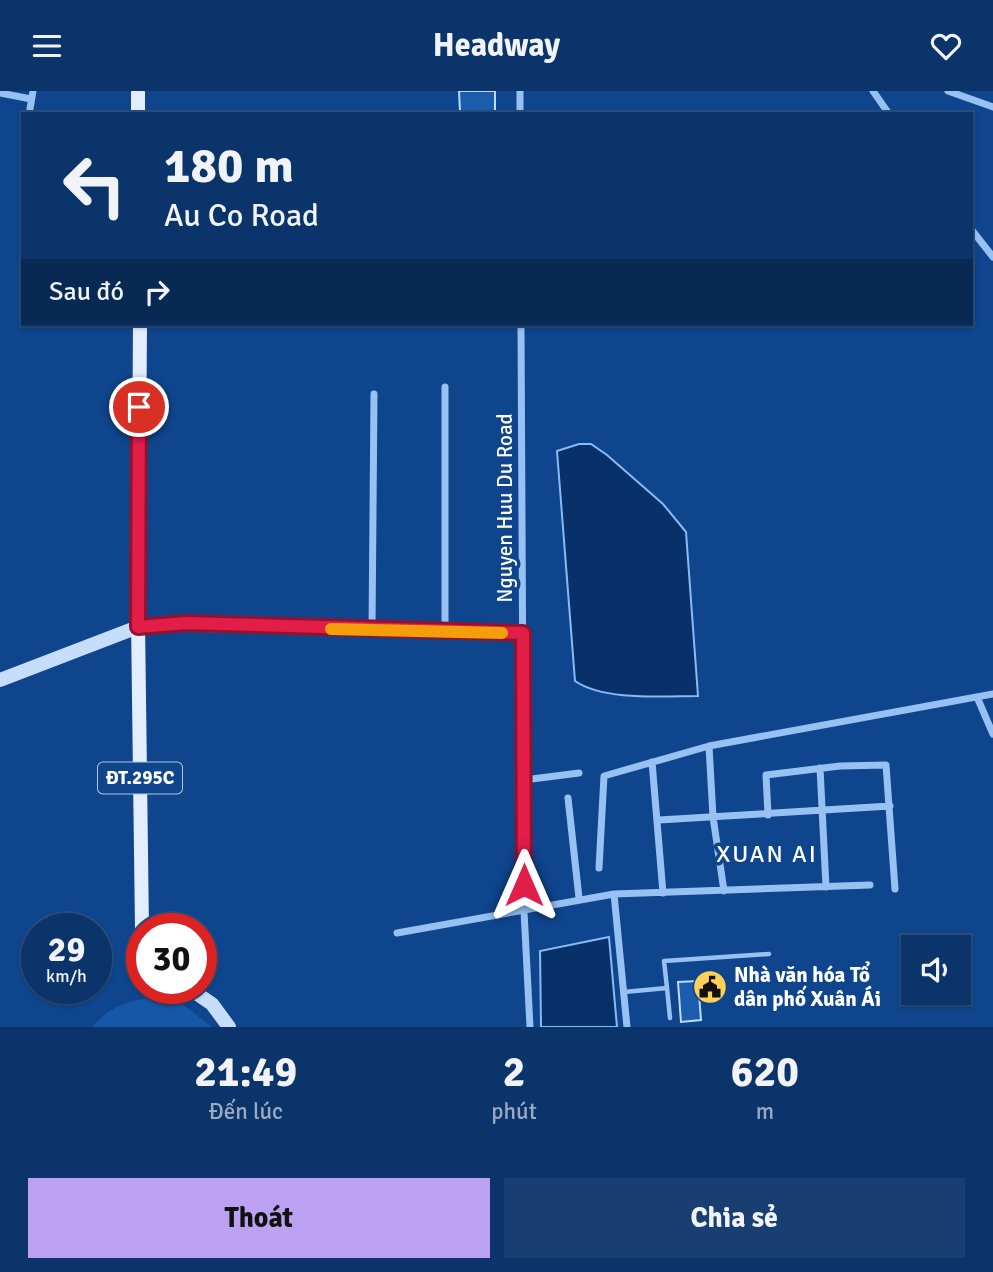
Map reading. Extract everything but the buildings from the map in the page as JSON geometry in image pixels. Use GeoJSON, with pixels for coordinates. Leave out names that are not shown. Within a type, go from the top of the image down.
{"type":"FeatureCollection","features":[{"type":"Feature","properties":{"kind":"main road"},"geometry":{"type":"LineString","coordinates":[[138,93],[138,112]]}},
{"type":"Feature","properties":{"kind":"main road","name":"ĐT.295C"},"geometry":{"type":"LineString","coordinates":[[140,326],[138,627],[142,913]]}},
{"type":"Feature","properties":{"kind":"main road"},"geometry":{"type":"LineString","coordinates":[[0,680],[138,627],[186,623],[523,633]]}},
{"type":"Feature","properties":{"kind":"main road"},"geometry":{"type":"LineString","coordinates":[[212,1004],[229,1027]]}},
{"type":"Feature","properties":{"kind":"street"},"geometry":{"type":"LineString","coordinates":[[520,91],[520,112]]}},
{"type":"Feature","properties":{"kind":"street"},"geometry":{"type":"LineString","coordinates":[[873,91],[888,112]]}},
{"type":"Feature","properties":{"kind":"street"},"geometry":{"type":"LineString","coordinates":[[948,91],[993,107]]}},
{"type":"Feature","properties":{"kind":"street"},"geometry":{"type":"LineString","coordinates":[[0,93],[32,95],[30,109]]}},
{"type":"Feature","properties":{"kind":"street"},"geometry":{"type":"LineString","coordinates":[[973,232],[993,257]]}},
{"type":"Feature","properties":{"kind":"street","name":"Nguyen Huu Du Road"},"geometry":{"type":"LineString","coordinates":[[521,326],[523,911],[530,1027]]}},
{"type":"Feature","properties":{"kind":"street"},"geometry":{"type":"LineString","coordinates":[[445,387],[445,632]]}},
{"type":"Feature","properties":{"kind":"street"},"geometry":{"type":"LineString","coordinates":[[372,630],[374,394]]}},
{"type":"Feature","properties":{"kind":"street"},"geometry":{"type":"LineString","coordinates":[[599,868],[604,776],[709,746],[993,694]]}},
{"type":"Feature","properties":{"kind":"street"},"geometry":{"type":"LineString","coordinates":[[977,697],[993,734]]}},
{"type":"Feature","properties":{"kind":"street"},"geometry":{"type":"LineString","coordinates":[[709,746],[713,817],[724,891]]}},
{"type":"Feature","properties":{"kind":"street"},"geometry":{"type":"LineString","coordinates":[[652,762],[659,820],[663,893]]}},
{"type":"Feature","properties":{"kind":"street"},"geometry":{"type":"LineString","coordinates":[[768,815],[766,775],[820,768],[886,765],[895,889]]}},
{"type":"Feature","properties":{"kind":"street"},"geometry":{"type":"LineString","coordinates":[[820,768],[826,887]]}},
{"type":"Feature","properties":{"kind":"street"},"geometry":{"type":"LineString","coordinates":[[524,780],[579,773]]}},
{"type":"Feature","properties":{"kind":"street"},"geometry":{"type":"LineString","coordinates":[[568,797],[579,898]]}},
{"type":"Feature","properties":{"kind":"street"},"geometry":{"type":"LineString","coordinates":[[659,820],[890,806]]}},
{"type":"Feature","properties":{"kind":"street"},"geometry":{"type":"LineString","coordinates":[[397,933],[523,911],[579,898],[614,894],[870,885]]}},
{"type":"Feature","properties":{"kind":"street"},"geometry":{"type":"LineString","coordinates":[[614,894],[627,1027]]}},
{"type":"Feature","properties":{"kind":"lane"},"geometry":{"type":"LineString","coordinates":[[670,1018],[664,961],[769,954]]}},
{"type":"Feature","properties":{"kind":"lane"},"geometry":{"type":"LineString","coordinates":[[624,992],[667,988]]}},
{"type":"Feature","properties":{"kind":"shaded area"},"geometry":{"type":"Polygon","coordinates":[[[579,444],[591,444],[607,455],[663,504],[686,532],[698,696],[617,695],[575,681],[557,451],[579,444]]]}},
{"type":"Feature","properties":{"kind":"shaded area"},"geometry":{"type":"Polygon","coordinates":[[[609,937],[617,1027],[541,1027],[540,951],[609,937]]]}},
{"type":"Feature","properties":{"kind":"shaded area"},"geometry":{"type":"Polygon","coordinates":[[[182,1004],[212,1027],[92,1027],[119,1006],[182,1004]]]}},
{"type":"Feature","properties":{"kind":"slow traffic"},"geometry":{"type":"LineString","coordinates":[[331,629],[502,633]]}},
{"type":"Feature","properties":{"kind":"place","name":"Nhà văn hóa Tổ dân phố Xuân Ái"},"geometry":{"type":"Point","coordinates":[710,987]}},
{"type":"Feature","properties":{"kind":"district","name":"XUAN AI"},"geometry":{"type":"Point","coordinates":[767,854]}},
{"type":"Feature","properties":{"kind":"route"},"geometry":{"type":"LineString","coordinates":[[139,407],[138,627],[186,623],[523,633],[524,885]]}}]}
